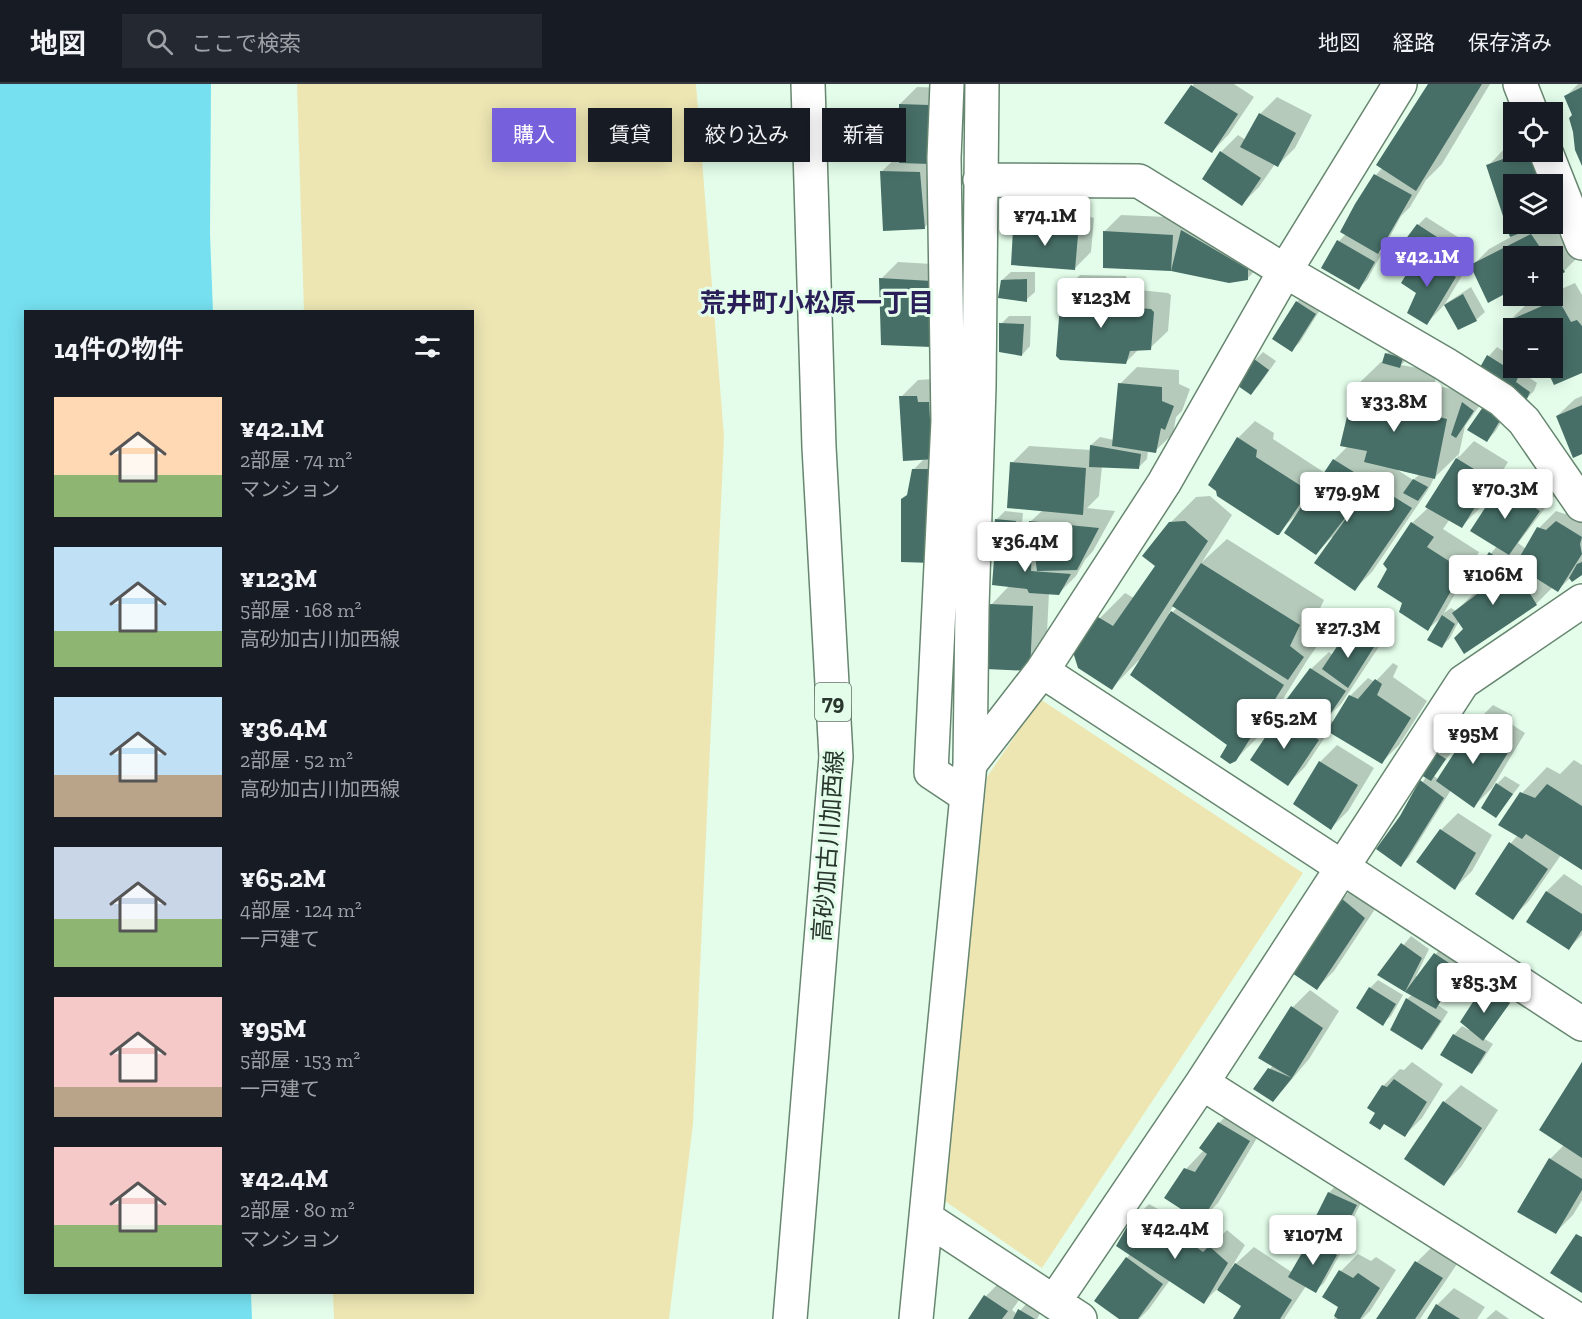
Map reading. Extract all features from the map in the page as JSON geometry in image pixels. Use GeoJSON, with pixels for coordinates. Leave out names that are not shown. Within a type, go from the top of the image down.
{"type":"FeatureCollection","features":[{"type":"Feature","properties":{"kind":"street","name":"高砂加古川加西線"},"geometry":{"type":"LineString","coordinates":[[790,1319],[836,757],[819,447],[808,84]]}},
{"type":"Feature","properties":{"kind":"street"},"geometry":{"type":"LineString","coordinates":[[947,84],[944,158],[948,421],[931,772],[967,796]]}},
{"type":"Feature","properties":{"kind":"street"},"geometry":{"type":"LineString","coordinates":[[916,1319],[970,764],[979,387],[982,84]]}},
{"type":"Feature","properties":{"kind":"street"},"geometry":{"type":"LineString","coordinates":[[970,764],[1042,671],[1164,483],[1285,271],[1400,84]]}},
{"type":"Feature","properties":{"kind":"street"},"geometry":{"type":"LineString","coordinates":[[1520,84],[1527,102]]}},
{"type":"Feature","properties":{"kind":"street"},"geometry":{"type":"LineString","coordinates":[[1550,162],[1582,243]]}},
{"type":"Feature","properties":{"kind":"street"},"geometry":{"type":"LineString","coordinates":[[980,180],[1139,182],[1502,400],[1524,421],[1582,505]]}},
{"type":"Feature","properties":{"kind":"street"},"geometry":{"type":"LineString","coordinates":[[926,1218],[1067,1311],[1202,1083],[1462,682],[1582,601]]}},
{"type":"Feature","properties":{"kind":"street"},"geometry":{"type":"LineString","coordinates":[[1042,671],[1582,1024]]}},
{"type":"Feature","properties":{"kind":"street"},"geometry":{"type":"LineString","coordinates":[[1202,1083],[1576,1319]]}},
{"type":"Feature","properties":{"kind":"shaded area"},"geometry":{"type":"Polygon","coordinates":[[[297,84],[696,84],[698,108],[684,108],[684,162],[702,162],[724,437],[693,1124],[669,1319],[334,1319],[333,1294],[474,1294],[474,310],[304,310],[297,84]]]}},
{"type":"Feature","properties":{"kind":"shaded area"},"geometry":{"type":"Polygon","coordinates":[[[1040,699],[1303,873],[1042,1268],[942,1199],[987,777],[1040,699]]]}},
{"type":"Feature","properties":{"kind":"water"},"geometry":{"type":"Polygon","coordinates":[[[0,84],[211,84],[210,234],[213,310],[24,310],[24,1294],[251,1294],[252,1319],[0,1319],[0,84]]]}},
{"type":"Feature","properties":{"kind":"building"},"geometry":{"type":"Polygon","coordinates":[[[1428,84],[1482,84],[1416,191],[1376,165],[1428,84]]]}},
{"type":"Feature","properties":{"kind":"building"},"geometry":{"type":"Polygon","coordinates":[[[1191,85],[1238,114],[1212,153],[1164,123],[1191,85]]]}},
{"type":"Feature","properties":{"kind":"building"},"geometry":{"type":"Polygon","coordinates":[[[1582,87],[1582,166],[1575,150],[1569,118],[1572,115],[1564,96],[1582,87]]]}},
{"type":"Feature","properties":{"kind":"building"},"geometry":{"type":"Polygon","coordinates":[[[899,104],[929,105],[931,164],[899,163],[906,162],[906,108],[899,108],[899,104]]]}},
{"type":"Feature","properties":{"kind":"building"},"geometry":{"type":"Polygon","coordinates":[[[1259,113],[1296,133],[1278,167],[1240,147],[1259,113]]]}},
{"type":"Feature","properties":{"kind":"building"},"geometry":{"type":"Polygon","coordinates":[[[1220,151],[1261,178],[1242,206],[1202,179],[1220,151]]]}},
{"type":"Feature","properties":{"kind":"building"},"geometry":{"type":"Polygon","coordinates":[[[1503,159],[1503,162],[1538,162],[1542,174],[1503,174],[1503,216],[1486,165],[1503,159]]]}},
{"type":"Feature","properties":{"kind":"building"},"geometry":{"type":"Polygon","coordinates":[[[880,171],[920,172],[925,229],[883,231],[880,171]]]}},
{"type":"Feature","properties":{"kind":"building"},"geometry":{"type":"Polygon","coordinates":[[[1374,174],[1412,195],[1378,254],[1340,232],[1374,174]]]}},
{"type":"Feature","properties":{"kind":"building"},"geometry":{"type":"Polygon","coordinates":[[[1049,218],[1062,218],[1064,231],[1078,235],[1075,270],[1011,265],[1013,229],[1047,227],[1049,218]]]}},
{"type":"Feature","properties":{"kind":"building"},"geometry":{"type":"Polygon","coordinates":[[[1417,224],[1454,248],[1443,265],[1405,240],[1417,224]]]}},
{"type":"Feature","properties":{"kind":"building"},"geometry":{"type":"Polygon","coordinates":[[[1181,230],[1248,269],[1248,280],[1229,283],[1171,271],[1181,230]]]}},
{"type":"Feature","properties":{"kind":"building"},"geometry":{"type":"Polygon","coordinates":[[[1103,231],[1173,235],[1171,271],[1103,268],[1103,231]]]}},
{"type":"Feature","properties":{"kind":"building"},"geometry":{"type":"Polygon","coordinates":[[[1531,234],[1539,246],[1507,246],[1531,234]]]}},
{"type":"Feature","properties":{"kind":"building"},"geometry":{"type":"Polygon","coordinates":[[[1337,240],[1375,262],[1359,290],[1321,268],[1337,240]]]}},
{"type":"Feature","properties":{"kind":"building"},"geometry":{"type":"Polygon","coordinates":[[[1503,248],[1503,295],[1488,303],[1470,265],[1503,248]]]}},
{"type":"Feature","properties":{"kind":"building"},"geometry":{"type":"Polygon","coordinates":[[[1418,255],[1456,277],[1427,325],[1407,313],[1416,293],[1401,283],[1418,255]]]}},
{"type":"Feature","properties":{"kind":"building"},"geometry":{"type":"Polygon","coordinates":[[[879,278],[932,281],[931,347],[881,345],[879,278]]]}},
{"type":"Feature","properties":{"kind":"building"},"geometry":{"type":"Polygon","coordinates":[[[1027,279],[1027,302],[998,298],[1001,280],[1027,279]]]}},
{"type":"Feature","properties":{"kind":"building"},"geometry":{"type":"Polygon","coordinates":[[[1061,292],[1109,293],[1113,306],[1151,309],[1154,312],[1151,350],[1130,351],[1126,364],[1060,360],[1056,356],[1061,292]]]}},
{"type":"Feature","properties":{"kind":"building"},"geometry":{"type":"Polygon","coordinates":[[[1463,294],[1477,321],[1458,330],[1444,305],[1463,294]]]}},
{"type":"Feature","properties":{"kind":"building"},"geometry":{"type":"Polygon","coordinates":[[[1296,301],[1316,314],[1292,352],[1272,339],[1296,301]]]}},
{"type":"Feature","properties":{"kind":"building"},"geometry":{"type":"Polygon","coordinates":[[[1542,306],[1562,306],[1571,322],[1577,320],[1582,326],[1582,373],[1554,385],[1551,378],[1563,378],[1563,318],[1515,318],[1542,306]]]}},
{"type":"Feature","properties":{"kind":"building"},"geometry":{"type":"Polygon","coordinates":[[[999,323],[1024,324],[1022,356],[999,352],[999,323]]]}},
{"type":"Feature","properties":{"kind":"building"},"geometry":{"type":"Polygon","coordinates":[[[1385,353],[1403,358],[1400,368],[1382,363],[1385,353]]]}},
{"type":"Feature","properties":{"kind":"building"},"geometry":{"type":"Polygon","coordinates":[[[1487,355],[1503,365],[1503,378],[1518,378],[1516,382],[1530,392],[1526,401],[1479,369],[1487,355]]]}},
{"type":"Feature","properties":{"kind":"building"},"geometry":{"type":"Polygon","coordinates":[[[1254,359],[1269,370],[1251,395],[1238,386],[1254,359]]]}},
{"type":"Feature","properties":{"kind":"building"},"geometry":{"type":"Polygon","coordinates":[[[1118,383],[1162,387],[1162,401],[1174,406],[1165,430],[1161,428],[1156,453],[1112,446],[1118,383]]]}},
{"type":"Feature","properties":{"kind":"building"},"geometry":{"type":"Polygon","coordinates":[[[1354,387],[1411,396],[1411,410],[1447,419],[1435,479],[1364,462],[1367,451],[1340,446],[1354,387]]]}},
{"type":"Feature","properties":{"kind":"building"},"geometry":{"type":"Polygon","coordinates":[[[899,396],[917,396],[918,402],[929,402],[930,420],[934,420],[936,459],[903,461],[899,396]]]}},
{"type":"Feature","properties":{"kind":"building"},"geometry":{"type":"Polygon","coordinates":[[[1462,402],[1474,411],[1456,438],[1451,435],[1462,402]]]}},
{"type":"Feature","properties":{"kind":"building"},"geometry":{"type":"Polygon","coordinates":[[[1582,405],[1582,454],[1573,458],[1556,416],[1582,405]]]}},
{"type":"Feature","properties":{"kind":"building"},"geometry":{"type":"Polygon","coordinates":[[[1483,407],[1501,419],[1487,442],[1467,430],[1483,407]]]}},
{"type":"Feature","properties":{"kind":"building"},"geometry":{"type":"Polygon","coordinates":[[[1237,437],[1257,450],[1256,457],[1309,491],[1279,535],[1217,496],[1216,491],[1208,485],[1237,437]]]}},
{"type":"Feature","properties":{"kind":"building"},"geometry":{"type":"Polygon","coordinates":[[[1090,445],[1141,454],[1139,469],[1089,467],[1090,445]]]}},
{"type":"Feature","properties":{"kind":"building"},"geometry":{"type":"Polygon","coordinates":[[[1456,458],[1492,480],[1462,528],[1425,507],[1456,458]]]}},
{"type":"Feature","properties":{"kind":"building"},"geometry":{"type":"Polygon","coordinates":[[[1333,459],[1412,508],[1355,591],[1314,563],[1360,499],[1316,555],[1284,533],[1333,459]]]}},
{"type":"Feature","properties":{"kind":"building"},"geometry":{"type":"Polygon","coordinates":[[[1010,462],[1086,468],[1083,515],[1007,508],[1010,462]]]}},
{"type":"Feature","properties":{"kind":"building"},"geometry":{"type":"Polygon","coordinates":[[[912,469],[937,469],[933,563],[901,562],[901,499],[907,495],[912,469]]]}},
{"type":"Feature","properties":{"kind":"building"},"geometry":{"type":"Polygon","coordinates":[[[1413,479],[1428,487],[1418,501],[1403,493],[1413,479]]]}},
{"type":"Feature","properties":{"kind":"building"},"geometry":{"type":"Polygon","coordinates":[[[1500,485],[1540,511],[1509,555],[1470,531],[1500,485]]]}},
{"type":"Feature","properties":{"kind":"building"},"geometry":{"type":"Polygon","coordinates":[[[995,519],[1016,521],[1014,540],[993,537],[995,519]]]}},
{"type":"Feature","properties":{"kind":"building"},"geometry":{"type":"Polygon","coordinates":[[[1029,521],[1099,528],[1077,570],[1037,571],[1034,548],[1027,547],[1029,521]]]}},
{"type":"Feature","properties":{"kind":"building"},"geometry":{"type":"Polygon","coordinates":[[[1185,521],[1208,541],[1112,690],[1078,668],[1073,652],[1098,617],[1113,626],[1155,566],[1142,556],[1169,522],[1185,521]]]}},
{"type":"Feature","properties":{"kind":"building"},"geometry":{"type":"Polygon","coordinates":[[[1556,521],[1582,537],[1580,544],[1582,554],[1558,592],[1515,565],[1537,527],[1546,530],[1556,521]]]}},
{"type":"Feature","properties":{"kind":"building"},"geometry":{"type":"Polygon","coordinates":[[[1411,522],[1434,537],[1427,547],[1463,570],[1428,631],[1399,612],[1402,603],[1377,587],[1387,569],[1383,564],[1411,522]]]}},
{"type":"Feature","properties":{"kind":"building"},"geometry":{"type":"Polygon","coordinates":[[[995,547],[1032,551],[1031,571],[1071,574],[1059,595],[1029,593],[1027,589],[992,585],[995,547]]]}},
{"type":"Feature","properties":{"kind":"building"},"geometry":{"type":"Polygon","coordinates":[[[1489,552],[1516,571],[1537,605],[1464,654],[1454,638],[1463,629],[1452,613],[1501,576],[1481,564],[1489,552]]]}},
{"type":"Feature","properties":{"kind":"building"},"geometry":{"type":"Polygon","coordinates":[[[1582,562],[1582,575],[1572,582],[1569,578],[1577,564],[1582,562]]]}},
{"type":"Feature","properties":{"kind":"building"},"geometry":{"type":"Polygon","coordinates":[[[1201,563],[1300,625],[1290,646],[1304,657],[1288,680],[1172,606],[1201,563]]]}},
{"type":"Feature","properties":{"kind":"building"},"geometry":{"type":"Polygon","coordinates":[[[989,604],[1033,606],[1030,671],[986,669],[989,604]]]}},
{"type":"Feature","properties":{"kind":"building"},"geometry":{"type":"Polygon","coordinates":[[[1171,611],[1284,685],[1236,761],[1230,764],[1220,757],[1227,745],[1130,675],[1171,611]]]}},
{"type":"Feature","properties":{"kind":"building"},"geometry":{"type":"Polygon","coordinates":[[[1442,615],[1455,624],[1442,648],[1427,640],[1442,615]]]}},
{"type":"Feature","properties":{"kind":"building"},"geometry":{"type":"Polygon","coordinates":[[[1348,630],[1374,647],[1348,688],[1322,669],[1348,630]]]}},
{"type":"Feature","properties":{"kind":"building"},"geometry":{"type":"Polygon","coordinates":[[[1310,668],[1346,691],[1324,723],[1286,700],[1310,668]]]}},
{"type":"Feature","properties":{"kind":"building"},"geometry":{"type":"Polygon","coordinates":[[[1375,679],[1382,684],[1377,695],[1411,718],[1382,764],[1327,731],[1349,695],[1358,699],[1375,679]]]}},
{"type":"Feature","properties":{"kind":"building"},"geometry":{"type":"Polygon","coordinates":[[[1280,715],[1319,740],[1288,786],[1250,760],[1280,715]]]}},
{"type":"Feature","properties":{"kind":"building"},"geometry":{"type":"Polygon","coordinates":[[[1475,721],[1496,733],[1492,739],[1509,751],[1474,808],[1436,781],[1475,721]]]}},
{"type":"Feature","properties":{"kind":"building"},"geometry":{"type":"Polygon","coordinates":[[[1435,752],[1446,759],[1431,781],[1421,775],[1435,752]]]}},
{"type":"Feature","properties":{"kind":"building"},"geometry":{"type":"Polygon","coordinates":[[[1319,761],[1358,785],[1331,830],[1293,804],[1319,761]]]}},
{"type":"Feature","properties":{"kind":"building"},"geometry":{"type":"Polygon","coordinates":[[[1420,780],[1444,798],[1401,867],[1376,849],[1400,816],[1420,780]]]}},
{"type":"Feature","properties":{"kind":"building"},"geometry":{"type":"Polygon","coordinates":[[[1496,783],[1513,794],[1496,818],[1481,808],[1496,783]]]}},
{"type":"Feature","properties":{"kind":"building"},"geometry":{"type":"Polygon","coordinates":[[[1547,784],[1582,806],[1582,870],[1526,834],[1522,839],[1498,825],[1520,792],[1535,798],[1547,784]]]}},
{"type":"Feature","properties":{"kind":"building"},"geometry":{"type":"Polygon","coordinates":[[[1440,829],[1476,853],[1455,890],[1416,862],[1440,829]]]}},
{"type":"Feature","properties":{"kind":"building"},"geometry":{"type":"Polygon","coordinates":[[[1509,842],[1548,869],[1513,920],[1475,894],[1509,842]]]}},
{"type":"Feature","properties":{"kind":"building"},"geometry":{"type":"Polygon","coordinates":[[[1546,891],[1582,914],[1582,930],[1569,950],[1526,922],[1546,891]]]}},
{"type":"Feature","properties":{"kind":"building"},"geometry":{"type":"Polygon","coordinates":[[[1341,898],[1365,918],[1317,990],[1292,973],[1341,898]]]}},
{"type":"Feature","properties":{"kind":"building"},"geometry":{"type":"Polygon","coordinates":[[[1401,943],[1422,958],[1405,992],[1377,975],[1401,943]]]}},
{"type":"Feature","properties":{"kind":"building"},"geometry":{"type":"Polygon","coordinates":[[[1434,953],[1452,965],[1444,980],[1450,985],[1436,1009],[1405,992],[1434,953]]]}},
{"type":"Feature","properties":{"kind":"building"},"geometry":{"type":"Polygon","coordinates":[[[1369,987],[1396,1004],[1383,1026],[1356,1008],[1369,987]]]}},
{"type":"Feature","properties":{"kind":"building"},"geometry":{"type":"Polygon","coordinates":[[[1482,988],[1510,1003],[1483,1041],[1460,1022],[1482,988]]]}},
{"type":"Feature","properties":{"kind":"building"},"geometry":{"type":"Polygon","coordinates":[[[1406,998],[1441,1021],[1422,1050],[1390,1030],[1406,998]]]}},
{"type":"Feature","properties":{"kind":"building"},"geometry":{"type":"Polygon","coordinates":[[[1291,1006],[1323,1028],[1292,1078],[1258,1058],[1291,1006]]]}},
{"type":"Feature","properties":{"kind":"building"},"geometry":{"type":"Polygon","coordinates":[[[1453,1034],[1486,1052],[1472,1074],[1440,1055],[1453,1034]]]}},
{"type":"Feature","properties":{"kind":"building"},"geometry":{"type":"Polygon","coordinates":[[[1582,1062],[1582,1158],[1539,1130],[1582,1062]]]}},
{"type":"Feature","properties":{"kind":"building"},"geometry":{"type":"Polygon","coordinates":[[[1268,1068],[1292,1078],[1273,1102],[1253,1089],[1268,1068]]]}},
{"type":"Feature","properties":{"kind":"building"},"geometry":{"type":"Polygon","coordinates":[[[1394,1079],[1427,1102],[1405,1137],[1384,1124],[1380,1130],[1369,1123],[1375,1113],[1367,1108],[1382,1085],[1387,1087],[1394,1079]]]}},
{"type":"Feature","properties":{"kind":"building"},"geometry":{"type":"Polygon","coordinates":[[[1443,1101],[1482,1128],[1444,1186],[1404,1159],[1443,1101]]]}},
{"type":"Feature","properties":{"kind":"building"},"geometry":{"type":"Polygon","coordinates":[[[1218,1122],[1250,1141],[1201,1222],[1164,1198],[1184,1168],[1195,1172],[1207,1154],[1199,1148],[1218,1122]]]}},
{"type":"Feature","properties":{"kind":"building"},"geometry":{"type":"Polygon","coordinates":[[[1549,1158],[1582,1179],[1582,1190],[1556,1234],[1517,1212],[1549,1158]]]}},
{"type":"Feature","properties":{"kind":"building"},"geometry":{"type":"Polygon","coordinates":[[[1328,1192],[1357,1205],[1338,1242],[1310,1228],[1328,1192]]]}},
{"type":"Feature","properties":{"kind":"building"},"geometry":{"type":"Polygon","coordinates":[[[1131,1220],[1165,1240],[1173,1231],[1203,1252],[1209,1246],[1228,1263],[1204,1304],[1116,1246],[1131,1220]]]}},
{"type":"Feature","properties":{"kind":"building"},"geometry":{"type":"Polygon","coordinates":[[[1576,1234],[1582,1237],[1582,1293],[1550,1273],[1576,1234]]]}},
{"type":"Feature","properties":{"kind":"building"},"geometry":{"type":"Polygon","coordinates":[[[1310,1239],[1337,1255],[1316,1293],[1288,1277],[1310,1239]]]}},
{"type":"Feature","properties":{"kind":"building"},"geometry":{"type":"Polygon","coordinates":[[[1126,1257],[1163,1284],[1138,1319],[1119,1319],[1094,1301],[1126,1257]]]}},
{"type":"Feature","properties":{"kind":"building"},"geometry":{"type":"Polygon","coordinates":[[[1415,1261],[1443,1278],[1415,1319],[1376,1319],[1415,1261]]]}},
{"type":"Feature","properties":{"kind":"building"},"geometry":{"type":"Polygon","coordinates":[[[1235,1263],[1292,1300],[1280,1319],[1233,1319],[1241,1306],[1217,1290],[1235,1263]]]}},
{"type":"Feature","properties":{"kind":"building"},"geometry":{"type":"Polygon","coordinates":[[[1339,1270],[1353,1278],[1358,1273],[1380,1288],[1360,1319],[1338,1319],[1334,1316],[1338,1307],[1322,1297],[1339,1270]]]}},
{"type":"Feature","properties":{"kind":"building"},"geometry":{"type":"Polygon","coordinates":[[[984,1295],[1008,1311],[1002,1319],[968,1319],[984,1295]]]}},
{"type":"Feature","properties":{"kind":"building"},"geometry":{"type":"Polygon","coordinates":[[[1436,1304],[1460,1319],[1427,1319],[1436,1304]]]}},
{"type":"Feature","properties":{"kind":"building"},"geometry":{"type":"Polygon","coordinates":[[[1018,1309],[1035,1319],[1013,1319],[1018,1309]]]}},
{"type":"Feature","properties":{"kind":"district","name":"荒井町小松原一丁目"},"geometry":{"type":"Point","coordinates":[817,303]}}]}
